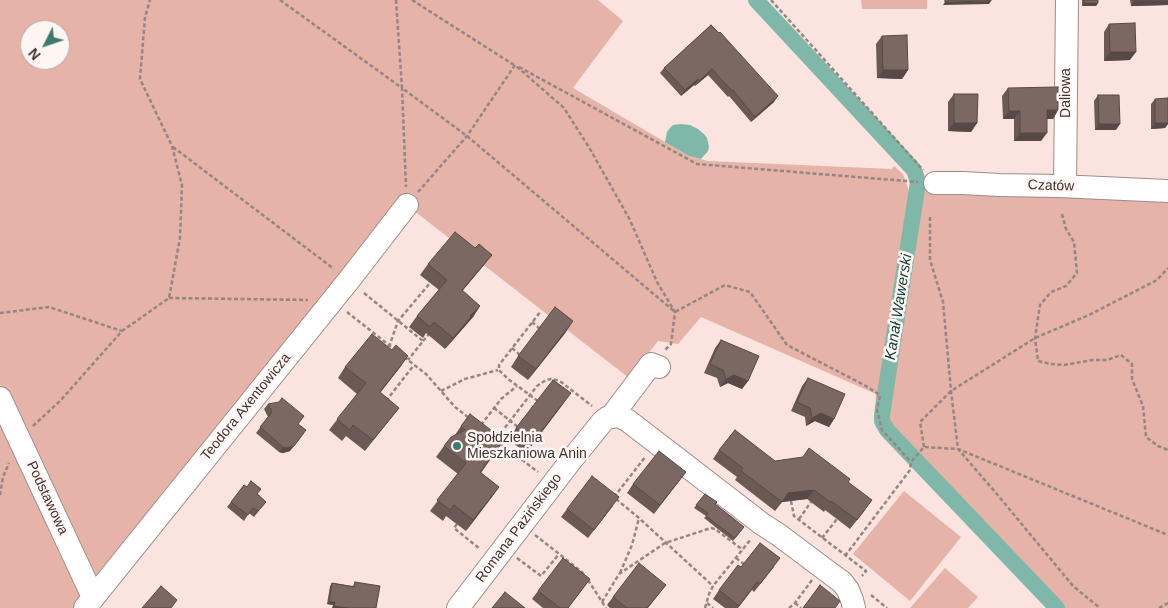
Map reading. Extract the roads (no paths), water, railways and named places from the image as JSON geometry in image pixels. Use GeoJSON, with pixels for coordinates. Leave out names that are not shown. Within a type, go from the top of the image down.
{"type":"FeatureCollection","features":[{"type":"Feature","properties":{"kind":"street","name":"Daliowa"},"geometry":{"type":"LineString","coordinates":[[1065,186],[1066,0]]}},
{"type":"Feature","properties":{"kind":"street","name":"Czatów"},"geometry":{"type":"LineString","coordinates":[[935,183],[1168,190]]}},
{"type":"Feature","properties":{"kind":"street","name":"Teodora Axentowicza"},"geometry":{"type":"LineString","coordinates":[[89,603],[349,280],[407,205]]}},
{"type":"Feature","properties":{"kind":"street","name":"Romana Pazińskiego"},"geometry":{"type":"LineString","coordinates":[[458,608],[553,484],[655,365]]}},
{"type":"Feature","properties":{"kind":"street","name":"Podstawowa"},"geometry":{"type":"LineString","coordinates":[[0,398],[89,603]]}},
{"type":"Feature","properties":{"kind":"street"},"geometry":{"type":"LineString","coordinates":[[609,417],[618,416],[627,420],[762,524],[842,582],[848,590],[854,608]]}},
{"type":"Feature","properties":{"kind":"water"},"geometry":{"type":"Polygon","coordinates":[[[673,125],[690,125],[698,129],[707,138],[708,151],[701,159],[689,156],[665,142],[670,128],[673,125]]]}},
{"type":"Feature","properties":{"kind":"waterway","name":"Kanał Wawerski"},"geometry":{"type":"LineString","coordinates":[[756,0],[914,170],[918,182],[882,421],[887,430],[1057,608]]}},
{"type":"Feature","properties":{"kind":"place","name":"Społdzielnia Mieszkaniowa Anin"},"geometry":{"type":"Point","coordinates":[457,446]}}]}
